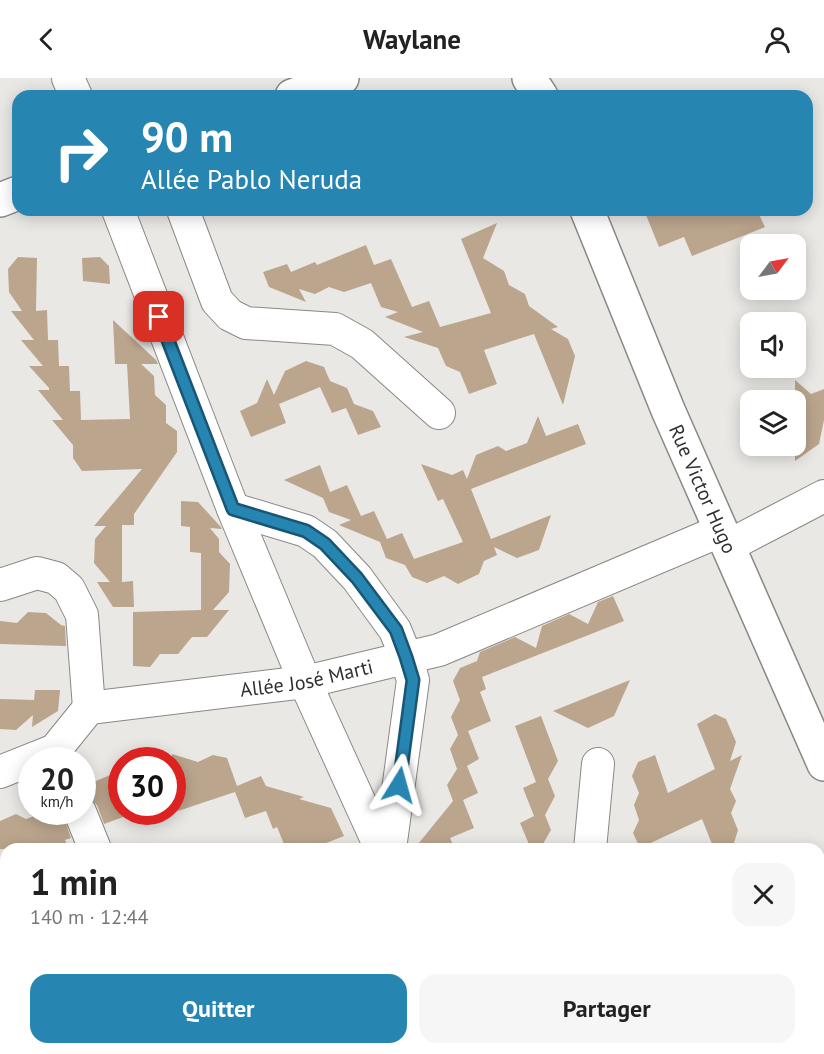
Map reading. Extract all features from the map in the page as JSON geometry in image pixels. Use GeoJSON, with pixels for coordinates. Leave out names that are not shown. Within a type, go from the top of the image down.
{"type":"FeatureCollection","features":[{"type":"Feature","properties":{"kind":"street"},"geometry":{"type":"LineString","coordinates":[[309,90],[342,78]]}},
{"type":"Feature","properties":{"kind":"street"},"geometry":{"type":"LineString","coordinates":[[120,216],[233,509],[305,682],[378,843]]}},
{"type":"Feature","properties":{"kind":"street"},"geometry":{"type":"LineString","coordinates":[[185,216],[217,301],[230,315],[246,323],[335,328],[362,344],[439,413]]}},
{"type":"Feature","properties":{"kind":"street","name":"Rue Victor Hugo"},"geometry":{"type":"LineString","coordinates":[[589,216],[668,410],[824,764]]}},
{"type":"Feature","properties":{"kind":"street","name":"Allée José Marti"},"geometry":{"type":"LineString","coordinates":[[89,708],[305,682],[438,650],[724,538],[824,496]]}},
{"type":"Feature","properties":{"kind":"street"},"geometry":{"type":"LineString","coordinates":[[233,509],[306,531],[325,544],[357,578],[396,630],[413,680],[391,843]]}},
{"type":"Feature","properties":{"kind":"street"},"geometry":{"type":"LineString","coordinates":[[0,585],[37,573],[56,578],[69,589],[82,615],[89,708],[62,747]]}},
{"type":"Feature","properties":{"kind":"street"},"geometry":{"type":"LineString","coordinates":[[591,843],[598,764]]}},
{"type":"Feature","properties":{"kind":"street"},"geometry":{"type":"LineString","coordinates":[[0,772],[18,767]]}},
{"type":"Feature","properties":{"kind":"street"},"geometry":{"type":"LineString","coordinates":[[85,825],[93,843]]}},
{"type":"Feature","properties":{"kind":"building"},"geometry":{"type":"Polygon","coordinates":[[[646,216],[760,216],[765,227],[747,234],[740,234],[740,237],[692,256],[684,237],[659,247],[646,216]]]}},
{"type":"Feature","properties":{"kind":"building"},"geometry":{"type":"Polygon","coordinates":[[[497,223],[483,258],[504,271],[509,285],[525,294],[529,306],[558,327],[551,329],[568,339],[575,356],[563,405],[534,334],[484,350],[497,384],[469,394],[460,372],[446,366],[438,348],[404,337],[423,332],[385,317],[398,312],[381,307],[371,283],[344,292],[329,287],[315,294],[299,289],[306,302],[269,287],[263,272],[287,264],[291,272],[315,262],[317,265],[366,245],[374,265],[391,259],[412,307],[429,301],[440,327],[491,313],[461,239],[497,223]]]}},
{"type":"Feature","properties":{"kind":"building"},"geometry":{"type":"Polygon","coordinates":[[[18,257],[37,258],[36,311],[47,310],[48,340],[58,340],[59,366],[69,366],[70,391],[80,391],[81,420],[130,419],[127,364],[115,364],[113,320],[158,364],[141,364],[154,376],[155,395],[166,405],[166,423],[177,431],[177,452],[134,514],[134,525],[122,525],[122,582],[133,581],[134,607],[113,607],[97,582],[110,582],[94,563],[95,539],[106,526],[94,526],[142,469],[82,471],[73,458],[73,445],[52,420],[63,420],[38,390],[49,390],[49,388],[29,366],[43,366],[21,340],[34,340],[11,311],[22,311],[9,292],[8,269],[18,257]]]}},
{"type":"Feature","properties":{"kind":"building"},"geometry":{"type":"Polygon","coordinates":[[[100,257],[109,266],[110,284],[83,281],[82,258],[100,257]]]}},
{"type":"Feature","properties":{"kind":"building"},"geometry":{"type":"Polygon","coordinates":[[[306,361],[324,367],[330,381],[347,388],[354,404],[373,411],[381,427],[358,435],[346,408],[332,413],[320,387],[279,404],[286,423],[251,437],[240,411],[257,403],[267,379],[274,395],[285,371],[306,361]]]}},
{"type":"Feature","properties":{"kind":"building"},"geometry":{"type":"Polygon","coordinates":[[[795,380],[811,394],[824,389],[824,420],[819,444],[806,453],[806,390],[795,390],[795,380]]]}},
{"type":"Feature","properties":{"kind":"building"},"geometry":{"type":"Polygon","coordinates":[[[538,416],[546,436],[578,424],[586,444],[471,489],[491,539],[551,515],[539,550],[517,558],[494,547],[497,555],[484,561],[479,574],[458,584],[444,576],[427,583],[412,577],[405,565],[386,558],[380,542],[339,525],[351,520],[329,512],[323,498],[284,480],[320,465],[330,492],[347,485],[361,516],[374,511],[387,539],[402,533],[414,559],[463,542],[443,499],[438,501],[421,464],[452,475],[463,470],[467,479],[476,455],[498,446],[506,451],[527,443],[538,416]]]}},
{"type":"Feature","properties":{"kind":"building"},"geometry":{"type":"Polygon","coordinates":[[[181,501],[198,502],[222,529],[210,528],[219,539],[219,552],[230,564],[229,592],[213,610],[229,610],[207,637],[192,637],[178,654],[160,654],[150,667],[133,666],[133,612],[201,610],[201,553],[190,552],[190,527],[181,526],[181,501]]]}},
{"type":"Feature","properties":{"kind":"building"},"geometry":{"type":"Polygon","coordinates":[[[613,596],[624,621],[482,677],[486,689],[480,692],[491,721],[468,731],[479,759],[467,766],[478,793],[463,800],[474,828],[450,838],[452,843],[419,843],[453,801],[447,785],[457,769],[450,749],[458,735],[451,717],[460,700],[453,681],[460,668],[477,661],[480,652],[515,637],[536,648],[542,626],[569,614],[588,624],[598,602],[613,596]]]}},
{"type":"Feature","properties":{"kind":"building"},"geometry":{"type":"Polygon","coordinates":[[[28,612],[46,613],[65,626],[66,646],[0,644],[0,621],[17,623],[28,612]]]}},
{"type":"Feature","properties":{"kind":"building"},"geometry":{"type":"Polygon","coordinates":[[[630,680],[614,716],[588,728],[553,711],[630,680]]]}},
{"type":"Feature","properties":{"kind":"building"},"geometry":{"type":"Polygon","coordinates":[[[35,690],[60,690],[58,711],[32,727],[33,715],[16,730],[0,729],[0,699],[34,700],[35,690]]]}},
{"type":"Feature","properties":{"kind":"building"},"geometry":{"type":"Polygon","coordinates":[[[715,714],[726,719],[736,742],[730,761],[742,755],[730,789],[736,801],[731,813],[738,830],[734,843],[712,843],[702,819],[651,843],[638,843],[633,833],[639,820],[634,805],[639,793],[632,776],[638,762],[655,755],[668,793],[715,769],[697,724],[715,714]]]}},
{"type":"Feature","properties":{"kind":"building"},"geometry":{"type":"Polygon","coordinates":[[[541,716],[558,761],[548,779],[555,796],[545,815],[551,830],[543,843],[528,843],[520,823],[534,816],[523,788],[536,782],[515,726],[541,716]]]}},
{"type":"Feature","properties":{"kind":"building"},"geometry":{"type":"Polygon","coordinates":[[[213,755],[227,758],[237,786],[261,776],[266,786],[331,808],[344,836],[326,843],[284,843],[277,827],[273,829],[266,811],[245,818],[235,792],[186,808],[186,758],[198,762],[213,755]]]}},
{"type":"Feature","properties":{"kind":"building"},"geometry":{"type":"Polygon","coordinates":[[[108,776],[108,823],[104,824],[96,804],[96,781],[108,776]]]}},
{"type":"Feature","properties":{"kind":"building"},"geometry":{"type":"Polygon","coordinates":[[[16,814],[18,825],[66,825],[71,838],[65,840],[66,843],[0,843],[0,821],[16,814]]]}},
{"type":"Feature","properties":{"kind":"route"},"geometry":{"type":"LineString","coordinates":[[159,317],[233,509],[306,531],[325,544],[357,578],[396,630],[413,680],[399,785]]}}]}
